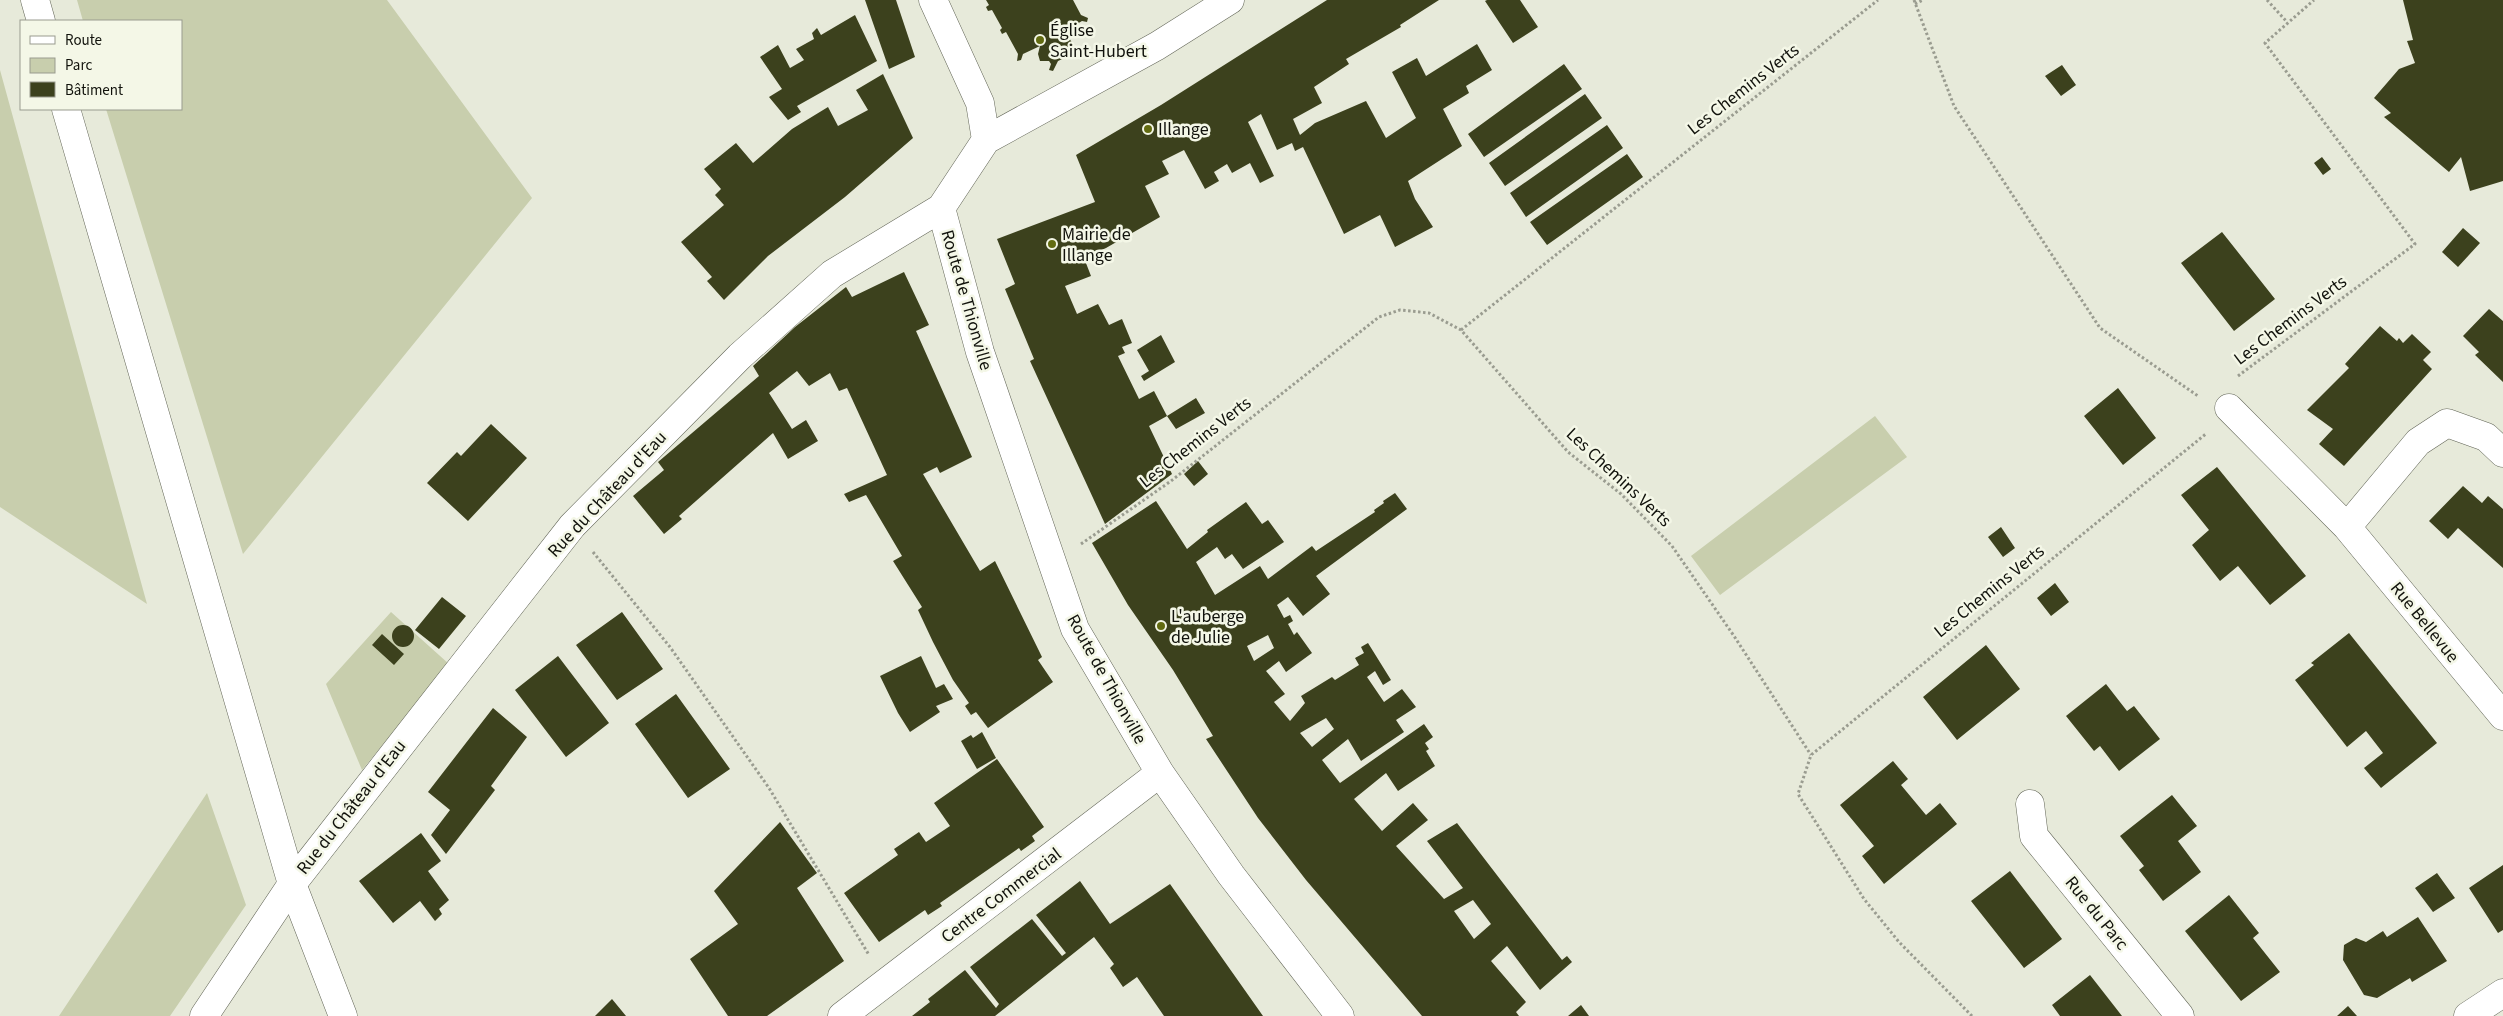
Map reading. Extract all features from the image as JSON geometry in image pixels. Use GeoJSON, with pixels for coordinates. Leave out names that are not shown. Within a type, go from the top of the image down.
{"type":"FeatureCollection","features":[{"type":"Feature","properties":{"kind":"street"},"geometry":{"type":"LineString","coordinates":[[35,0],[41,20]]}},
{"type":"Feature","properties":{"kind":"street"},"geometry":{"type":"LineString","coordinates":[[933,0],[980,102],[986,140]]}},
{"type":"Feature","properties":{"kind":"street"},"geometry":{"type":"LineString","coordinates":[[942,208],[986,140],[1157,46],[1230,0]]}},
{"type":"Feature","properties":{"kind":"street"},"geometry":{"type":"LineString","coordinates":[[66,110],[292,884],[343,1016]]}},
{"type":"Feature","properties":{"kind":"street","name":"Rue du Château d'Eau"},"geometry":{"type":"LineString","coordinates":[[204,1016],[292,884],[572,526],[740,356],[832,274],[942,208]]}},
{"type":"Feature","properties":{"kind":"street","name":"Route de Thionville"},"geometry":{"type":"LineString","coordinates":[[942,208],[980,352],[1075,629],[1160,773],[1231,875],[1340,1016]]}},
{"type":"Feature","properties":{"kind":"street","name":"Rue Bellevue"},"geometry":{"type":"LineString","coordinates":[[2231,410],[2347,527],[2503,716]]}},
{"type":"Feature","properties":{"kind":"street"},"geometry":{"type":"LineString","coordinates":[[2347,527],[2418,442],[2447,423],[2486,437],[2503,453]]}},
{"type":"Feature","properties":{"kind":"street","name":"Centre Commercial"},"geometry":{"type":"LineString","coordinates":[[842,1016],[1160,773]]}},
{"type":"Feature","properties":{"kind":"street","name":"Rue du Parc"},"geometry":{"type":"LineString","coordinates":[[2030,804],[2034,836],[2180,1016]]}},
{"type":"Feature","properties":{"kind":"street"},"geometry":{"type":"LineString","coordinates":[[2468,1016],[2503,993]]}},
{"type":"Feature","properties":{"kind":"path","name":"Les Chemins Verts"},"geometry":{"type":"LineString","coordinates":[[1461,330],[1878,0]]}},
{"type":"Feature","properties":{"kind":"path"},"geometry":{"type":"LineString","coordinates":[[1923,0],[1914,2],[1954,106],[2100,328],[2194,395],[2231,410]]}},
{"type":"Feature","properties":{"kind":"path"},"geometry":{"type":"LineString","coordinates":[[2267,0],[2287,22]]}},
{"type":"Feature","properties":{"kind":"path","name":"Les Chemins Verts"},"geometry":{"type":"LineString","coordinates":[[1055,570],[1082,542],[1170,481],[1379,317],[1400,310],[1430,313],[1461,330],[1568,452],[1621,494],[1672,546],[1734,636],[1811,755],[2231,410],[2238,374],[2415,244],[2265,43],[2314,0]]}},
{"type":"Feature","properties":{"kind":"path"},"geometry":{"type":"LineString","coordinates":[[572,526],[670,647],[769,788],[886,983]]}},
{"type":"Feature","properties":{"kind":"path"},"geometry":{"type":"LineString","coordinates":[[1811,755],[1798,794],[1864,898],[1898,942],[1972,1016]]}},
{"type":"Feature","properties":{"kind":"green space"},"geometry":{"type":"Polygon","coordinates":[[[77,0],[387,0],[532,198],[243,554],[106,110],[182,110],[182,20],[83,20],[77,0]]]}},
{"type":"Feature","properties":{"kind":"green space"},"geometry":{"type":"Polygon","coordinates":[[[0,70],[147,604],[0,507],[0,70]]]}},
{"type":"Feature","properties":{"kind":"green space"},"geometry":{"type":"Polygon","coordinates":[[[1875,416],[1907,457],[1720,595],[1691,556],[1875,416]]]}},
{"type":"Feature","properties":{"kind":"green space"},"geometry":{"type":"Polygon","coordinates":[[[391,612],[449,664],[362,770],[326,684],[391,612]]]}},
{"type":"Feature","properties":{"kind":"green space"},"geometry":{"type":"Polygon","coordinates":[[[207,793],[246,905],[170,1016],[59,1016],[207,793]]]}},
{"type":"Feature","properties":{"kind":"building"},"geometry":{"type":"Polygon","coordinates":[[[865,0],[896,0],[915,57],[889,69],[865,0]]]}},
{"type":"Feature","properties":{"kind":"building","name":"Église Saint-Hubert"},"geometry":{"type":"Polygon","coordinates":[[[986,0],[1073,0],[1081,15],[1088,18],[1087,22],[1082,21],[1065,31],[1075,48],[1081,51],[1080,56],[1073,54],[1058,61],[1053,71],[1049,70],[1051,64],[1049,61],[1040,61],[1038,54],[1040,46],[1023,54],[1021,60],[1017,61],[1018,54],[1006,32],[1002,34],[1000,30],[1002,28],[992,10],[988,11],[986,7],[989,5],[986,0]]]}},
{"type":"Feature","properties":{"kind":"building"},"geometry":{"type":"Polygon","coordinates":[[[1327,0],[1439,0],[1400,25],[1401,27],[1346,59],[1349,64],[1314,87],[1322,103],[1293,119],[1300,135],[1315,123],[1366,101],[1386,138],[1416,118],[1392,72],[1417,58],[1426,76],[1477,44],[1492,70],[1466,86],[1469,93],[1443,109],[1462,146],[1408,181],[1415,199],[1433,227],[1395,247],[1380,215],[1344,234],[1303,147],[1295,151],[1292,143],[1277,150],[1261,114],[1248,122],[1274,176],[1260,183],[1250,163],[1232,173],[1227,164],[1214,172],[1219,181],[1205,189],[1184,150],[1162,161],[1169,174],[1145,186],[1160,217],[1106,248],[1084,258],[1091,276],[1065,286],[1077,314],[1098,304],[1109,325],[1122,319],[1132,343],[1122,347],[1125,353],[1118,356],[1139,399],[1154,391],[1167,416],[1149,426],[1172,474],[1105,524],[1030,361],[1034,359],[1005,289],[1015,284],[997,239],[1095,202],[1076,155],[1161,105],[1327,0]]]}},
{"type":"Feature","properties":{"kind":"building"},"geometry":{"type":"Polygon","coordinates":[[[1520,0],[1538,27],[1513,43],[1485,1],[1520,0]]]}},
{"type":"Feature","properties":{"kind":"building"},"geometry":{"type":"Polygon","coordinates":[[[2403,0],[2503,0],[2503,181],[2470,191],[2461,157],[2449,172],[2384,117],[2391,113],[2374,98],[2399,69],[2415,63],[2407,41],[2413,40],[2403,0]]]}},
{"type":"Feature","properties":{"kind":"building"},"geometry":{"type":"Polygon","coordinates":[[[855,15],[877,61],[797,106],[801,112],[788,120],[769,97],[782,89],[760,57],[778,45],[790,68],[804,60],[796,49],[814,39],[812,33],[817,28],[821,35],[855,15]]]}},
{"type":"Feature","properties":{"kind":"building"},"geometry":{"type":"Polygon","coordinates":[[[1564,64],[1582,89],[1484,157],[1468,134],[1564,64]]]}},
{"type":"Feature","properties":{"kind":"building"},"geometry":{"type":"Polygon","coordinates":[[[2062,65],[2076,85],[2061,96],[2045,76],[2062,65]]]}},
{"type":"Feature","properties":{"kind":"building"},"geometry":{"type":"Polygon","coordinates":[[[883,74],[913,138],[845,197],[768,256],[724,300],[707,281],[712,277],[681,242],[724,205],[715,195],[721,189],[704,169],[736,143],[753,163],[792,129],[828,107],[838,126],[868,110],[856,90],[883,74]]]}},
{"type":"Feature","properties":{"kind":"building"},"geometry":{"type":"Polygon","coordinates":[[[1585,94],[1602,118],[1505,186],[1489,163],[1585,94]]]}},
{"type":"Feature","properties":{"kind":"building"},"geometry":{"type":"Polygon","coordinates":[[[1607,125],[1623,148],[1526,217],[1510,193],[1607,125]]]}},
{"type":"Feature","properties":{"kind":"building"},"geometry":{"type":"Polygon","coordinates":[[[1627,154],[1643,177],[1547,245],[1530,222],[1627,154]]]}},
{"type":"Feature","properties":{"kind":"building"},"geometry":{"type":"Polygon","coordinates":[[[2322,157],[2331,169],[2323,175],[2314,163],[2322,157]]]}},
{"type":"Feature","properties":{"kind":"building"},"geometry":{"type":"Polygon","coordinates":[[[2463,228],[2480,243],[2458,267],[2442,252],[2463,228]]]}},
{"type":"Feature","properties":{"kind":"building"},"geometry":{"type":"Polygon","coordinates":[[[2222,232],[2275,299],[2234,331],[2181,263],[2222,232]]]}},
{"type":"Feature","properties":{"kind":"building"},"geometry":{"type":"Polygon","coordinates":[[[904,272],[929,325],[916,331],[972,457],[940,473],[937,467],[923,474],[980,571],[995,561],[1042,657],[1038,660],[1053,682],[988,728],[976,712],[971,715],[965,706],[969,703],[953,680],[918,610],[922,607],[893,561],[902,556],[866,495],[849,502],[844,494],[887,475],[847,388],[839,391],[830,373],[809,386],[797,371],[769,393],[792,429],[806,420],[818,441],[788,459],[773,433],[679,516],[682,519],[664,534],[633,496],[664,470],[658,462],[759,376],[753,366],[795,327],[846,287],[852,297],[904,272]]]}},
{"type":"Feature","properties":{"kind":"building"},"geometry":{"type":"Polygon","coordinates":[[[2489,309],[2503,321],[2503,382],[2475,355],[2479,352],[2463,336],[2489,309]]]}},
{"type":"Feature","properties":{"kind":"building"},"geometry":{"type":"Polygon","coordinates":[[[2380,326],[2397,341],[2399,338],[2403,343],[2412,334],[2431,352],[2423,360],[2432,369],[2344,466],[2319,444],[2333,429],[2307,410],[2349,368],[2345,364],[2380,326]]]}},
{"type":"Feature","properties":{"kind":"building"},"geometry":{"type":"Polygon","coordinates":[[[1161,335],[1175,362],[1144,381],[1141,376],[1149,371],[1137,350],[1161,335]]]}},
{"type":"Feature","properties":{"kind":"building"},"geometry":{"type":"Polygon","coordinates":[[[2118,388],[2156,438],[2123,465],[2084,416],[2118,388]]]}},
{"type":"Feature","properties":{"kind":"building"},"geometry":{"type":"Polygon","coordinates":[[[1196,398],[1205,413],[1176,429],[1167,416],[1196,398]]]}},
{"type":"Feature","properties":{"kind":"building"},"geometry":{"type":"Polygon","coordinates":[[[491,424],[527,458],[468,521],[427,483],[457,452],[461,456],[491,424]]]}},
{"type":"Feature","properties":{"kind":"building"},"geometry":{"type":"Polygon","coordinates":[[[1198,461],[1208,474],[1194,486],[1184,474],[1198,461]]]}},
{"type":"Feature","properties":{"kind":"building"},"geometry":{"type":"Polygon","coordinates":[[[2217,467],[2306,576],[2270,605],[2238,566],[2220,581],[2192,545],[2209,530],[2181,495],[2217,467]]]}},
{"type":"Feature","properties":{"kind":"building"},"geometry":{"type":"Polygon","coordinates":[[[2463,486],[2482,503],[2488,496],[2503,509],[2503,568],[2458,528],[2448,539],[2429,521],[2463,486]]]}},
{"type":"Feature","properties":{"kind":"building"},"geometry":{"type":"Polygon","coordinates":[[[1395,493],[1407,509],[1316,576],[1330,594],[1303,616],[1288,597],[1277,605],[1284,618],[1290,615],[1293,621],[1288,624],[1294,635],[1297,632],[1312,653],[1286,672],[1279,661],[1266,671],[1285,694],[1274,702],[1290,721],[1305,703],[1301,696],[1332,677],[1335,680],[1359,665],[1355,658],[1364,653],[1361,647],[1368,643],[1391,680],[1383,685],[1375,671],[1367,677],[1384,702],[1402,689],[1416,707],[1396,720],[1404,732],[1361,761],[1348,739],[1322,760],[1340,783],[1424,724],[1433,737],[1425,743],[1429,749],[1426,751],[1435,766],[1398,791],[1386,773],[1354,799],[1382,831],[1413,803],[1428,820],[1396,846],[1444,899],[1463,888],[1427,841],[1457,823],[1562,960],[1567,956],[1572,962],[1540,990],[1507,946],[1491,961],[1526,1002],[1516,1012],[1519,1016],[1422,1016],[1306,880],[1258,818],[1206,739],[1213,736],[1173,670],[1128,605],[1092,543],[1156,501],[1187,549],[1208,532],[1207,530],[1246,502],[1262,524],[1268,520],[1284,542],[1243,569],[1232,554],[1225,559],[1217,547],[1196,562],[1215,595],[1260,566],[1268,579],[1312,546],[1316,551],[1375,512],[1374,510],[1384,503],[1383,501],[1395,493]],[[1268,635],[1247,646],[1254,661],[1274,648],[1268,635]],[[1326,718],[1300,733],[1312,747],[1334,729],[1326,718]],[[1473,900],[1454,911],[1474,939],[1491,924],[1473,900]]]}},
{"type":"Feature","properties":{"kind":"building"},"geometry":{"type":"Polygon","coordinates":[[[2001,527],[2015,548],[2003,557],[1988,537],[2001,527]]]}},
{"type":"Feature","properties":{"kind":"building"},"geometry":{"type":"Polygon","coordinates":[[[2055,583],[2069,602],[2051,616],[2037,598],[2055,583]]]}},
{"type":"Feature","properties":{"kind":"building"},"geometry":{"type":"Polygon","coordinates":[[[442,597],[466,616],[439,649],[415,630],[442,597]]]}},
{"type":"Feature","properties":{"kind":"building"},"geometry":{"type":"Polygon","coordinates":[[[622,612],[663,669],[617,700],[576,645],[622,612]]]}},
{"type":"Feature","properties":{"kind":"building"},"geometry":{"type":"Polygon","coordinates":[[[403,625],[411,628],[414,636],[411,644],[403,647],[395,644],[392,636],[395,628],[403,625]]]}},
{"type":"Feature","properties":{"kind":"building"},"geometry":{"type":"Polygon","coordinates":[[[2349,633],[2437,743],[2381,788],[2364,768],[2383,753],[2366,731],[2347,747],[2295,680],[2314,665],[2311,663],[2349,633]]]}},
{"type":"Feature","properties":{"kind":"building"},"geometry":{"type":"Polygon","coordinates":[[[382,634],[404,654],[394,665],[372,645],[382,634]]]}},
{"type":"Feature","properties":{"kind":"building"},"geometry":{"type":"Polygon","coordinates":[[[1986,645],[2020,689],[1957,740],[1923,697],[1986,645]]]}},
{"type":"Feature","properties":{"kind":"building"},"geometry":{"type":"Polygon","coordinates":[[[558,656],[609,723],[566,757],[515,690],[558,656]]]}},
{"type":"Feature","properties":{"kind":"building"},"geometry":{"type":"Polygon","coordinates":[[[921,656],[936,688],[944,684],[953,699],[936,706],[940,712],[910,732],[898,713],[880,676],[921,656]]]}},
{"type":"Feature","properties":{"kind":"building"},"geometry":{"type":"Polygon","coordinates":[[[2106,684],[2127,711],[2134,706],[2160,739],[2119,771],[2100,746],[2094,751],[2066,716],[2106,684]]]}},
{"type":"Feature","properties":{"kind":"building"},"geometry":{"type":"Polygon","coordinates":[[[676,694],[730,769],[688,798],[635,724],[676,694]]]}},
{"type":"Feature","properties":{"kind":"building"},"geometry":{"type":"Polygon","coordinates":[[[493,708],[527,737],[491,786],[495,790],[446,854],[431,835],[450,810],[428,792],[493,708]]]}},
{"type":"Feature","properties":{"kind":"building"},"geometry":{"type":"Polygon","coordinates":[[[982,732],[996,758],[977,769],[961,741],[971,735],[973,738],[982,732]]]}},
{"type":"Feature","properties":{"kind":"building"},"geometry":{"type":"Polygon","coordinates":[[[997,759],[1044,827],[1032,836],[1035,841],[1021,851],[1019,848],[940,903],[942,906],[928,915],[925,910],[879,942],[844,893],[898,855],[894,849],[919,832],[926,842],[950,826],[934,803],[997,759]]]}},
{"type":"Feature","properties":{"kind":"building"},"geometry":{"type":"Polygon","coordinates":[[[1893,761],[1908,779],[1901,785],[1926,815],[1940,803],[1957,824],[1884,884],[1862,856],[1874,846],[1840,805],[1893,761]]]}},
{"type":"Feature","properties":{"kind":"building"},"geometry":{"type":"Polygon","coordinates":[[[2172,795],[2197,826],[2178,841],[2201,872],[2163,901],[2139,870],[2144,866],[2120,836],[2172,795]]]}},
{"type":"Feature","properties":{"kind":"building"},"geometry":{"type":"Polygon","coordinates":[[[780,822],[817,873],[797,888],[844,961],[767,1016],[728,1016],[690,959],[738,924],[714,891],[780,822]]]}},
{"type":"Feature","properties":{"kind":"building"},"geometry":{"type":"Polygon","coordinates":[[[421,833],[441,861],[428,871],[449,900],[439,909],[442,914],[435,921],[420,901],[393,923],[359,881],[421,833]]]}},
{"type":"Feature","properties":{"kind":"building"},"geometry":{"type":"Polygon","coordinates":[[[2503,865],[2503,930],[2498,933],[2469,888],[2503,865]]]}},
{"type":"Feature","properties":{"kind":"building"},"geometry":{"type":"Polygon","coordinates":[[[2010,871],[2062,939],[2024,968],[1971,901],[2010,871]]]}},
{"type":"Feature","properties":{"kind":"building"},"geometry":{"type":"Polygon","coordinates":[[[2437,873],[2455,898],[2433,912],[2415,888],[2437,873]]]}},
{"type":"Feature","properties":{"kind":"building"},"geometry":{"type":"Polygon","coordinates":[[[1080,881],[1110,924],[1170,884],[1263,1016],[1164,1016],[1137,977],[1123,987],[1110,968],[1114,964],[1094,937],[995,1016],[912,1016],[930,1002],[928,999],[965,970],[996,1008],[999,1004],[970,967],[1032,919],[1062,956],[1066,953],[1036,915],[1080,881]]]}},
{"type":"Feature","properties":{"kind":"building"},"geometry":{"type":"Polygon","coordinates":[[[2229,895],[2259,933],[2253,938],[2280,972],[2241,1001],[2185,931],[2229,895]]]}},
{"type":"Feature","properties":{"kind":"building"},"geometry":{"type":"Polygon","coordinates":[[[2418,917],[2447,961],[2412,982],[2410,978],[2377,998],[2364,995],[2343,960],[2344,945],[2356,938],[2366,942],[2383,931],[2387,937],[2418,917]]]}},
{"type":"Feature","properties":{"kind":"building"},"geometry":{"type":"Polygon","coordinates":[[[2090,975],[2122,1016],[2060,1016],[2052,1005],[2090,975]]]}},
{"type":"Feature","properties":{"kind":"building"},"geometry":{"type":"Polygon","coordinates":[[[612,999],[626,1016],[595,1016],[612,999]]]}},
{"type":"Feature","properties":{"kind":"building"},"geometry":{"type":"Polygon","coordinates":[[[1581,1005],[1589,1016],[1568,1016],[1581,1005]]]}},
{"type":"Feature","properties":{"kind":"building"},"geometry":{"type":"Polygon","coordinates":[[[2348,1006],[2357,1016],[2337,1016],[2348,1006]]]}},
{"type":"Feature","properties":{"kind":"place","name":"Église Saint-Hubert"},"geometry":{"type":"Point","coordinates":[1040,40]}},
{"type":"Feature","properties":{"kind":"place","name":"Illange"},"geometry":{"type":"Point","coordinates":[1148,129]}},
{"type":"Feature","properties":{"kind":"place","name":"Mairie de Illange"},"geometry":{"type":"Point","coordinates":[1052,244]}},
{"type":"Feature","properties":{"kind":"place","name":"L'auberge de Julie"},"geometry":{"type":"Point","coordinates":[1161,626]}}]}
